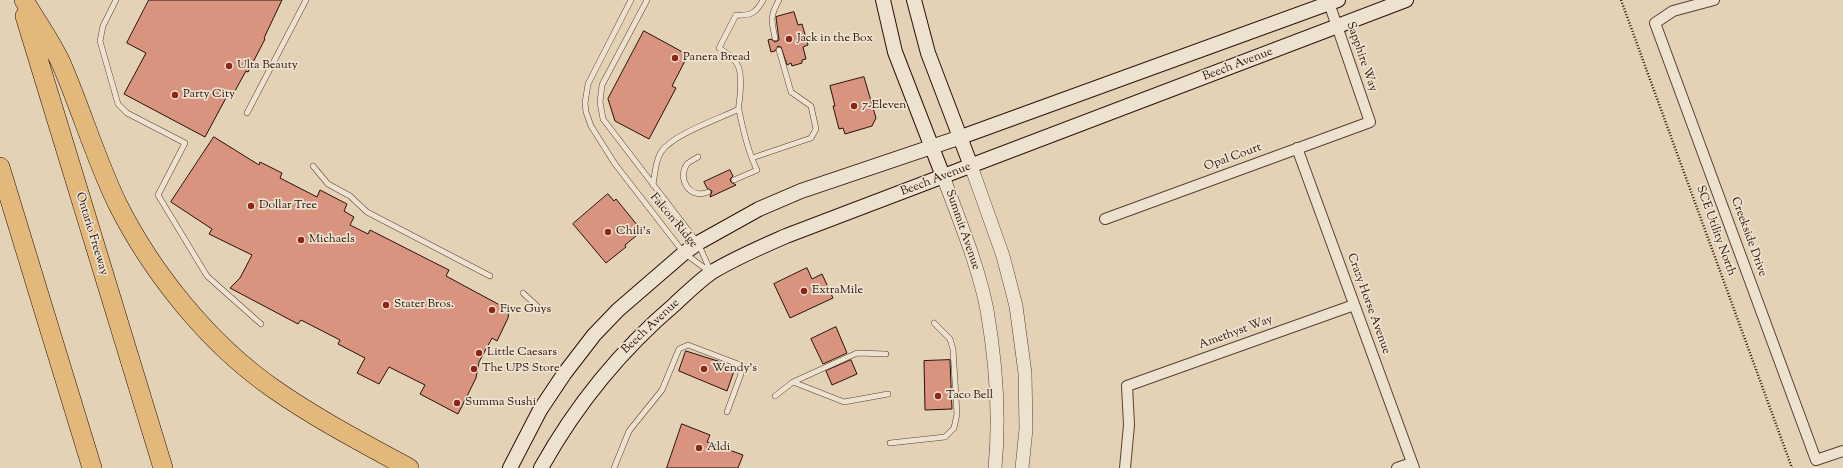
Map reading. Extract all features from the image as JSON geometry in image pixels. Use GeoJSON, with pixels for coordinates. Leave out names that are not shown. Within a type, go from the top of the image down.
{"type":"FeatureCollection","features":[{"type":"Feature","properties":{"kind":"highway","name":"Ontario Freeway"},"geometry":{"type":"LineString","coordinates":[[20,0],[163,468]]}},
{"type":"Feature","properties":{"kind":"highway"},"geometry":{"type":"LineString","coordinates":[[24,0],[60,62],[98,162],[117,203],[139,243],[161,276],[192,313],[229,352],[272,388],[319,418],[409,468]]}},
{"type":"Feature","properties":{"kind":"highway"},"geometry":{"type":"LineString","coordinates":[[0,167],[92,468]]}},
{"type":"Feature","properties":{"kind":"main road","name":"Summit Avenue"},"geometry":{"type":"LineString","coordinates":[[883,0],[895,52],[943,176]]}},
{"type":"Feature","properties":{"kind":"main road"},"geometry":{"type":"LineString","coordinates":[[914,0],[928,53],[971,166]]}},
{"type":"Feature","properties":{"kind":"main road","name":"Beech Avenue"},"geometry":{"type":"LineString","coordinates":[[542,468],[559,435],[601,378],[619,357],[644,330],[711,273],[786,236],[1406,0]]}},
{"type":"Feature","properties":{"kind":"main road"},"geometry":{"type":"LineString","coordinates":[[510,468],[540,410],[564,374],[594,335],[618,310],[684,253],[698,243],[759,209],[801,191],[961,137],[1332,1]]}},
{"type":"Feature","properties":{"kind":"street","name":"Creekside Drive"},"geometry":{"type":"LineString","coordinates":[[1714,0],[1673,11],[1655,23],[1816,460],[1843,451]]}},
{"type":"Feature","properties":{"kind":"street","name":"Sapphire Way"},"geometry":{"type":"LineString","coordinates":[[1332,1],[1337,26],[1370,122]]}},
{"type":"Feature","properties":{"kind":"street","name":"Opal Court"},"geometry":{"type":"LineString","coordinates":[[1105,219],[1370,122]]}},
{"type":"Feature","properties":{"kind":"street","name":"Crazy Horse Avenue"},"geometry":{"type":"LineString","coordinates":[[1297,148],[1413,465]]}},
{"type":"Feature","properties":{"kind":"street"},"geometry":{"type":"LineString","coordinates":[[971,166],[1003,256],[1016,306],[1025,373],[1026,429],[1022,468]]}},
{"type":"Feature","properties":{"kind":"street","name":"Summit Avenue"},"geometry":{"type":"LineString","coordinates":[[943,176],[972,256],[986,309],[997,397],[997,443],[995,468]]}},
{"type":"Feature","properties":{"kind":"street","name":"Amethyst Way"},"geometry":{"type":"LineString","coordinates":[[1125,468],[1129,425],[1127,386],[1354,305]]}},
{"type":"Feature","properties":{"kind":"street"},"geometry":{"type":"LineString","coordinates":[[1398,468],[1413,465]]}},
{"type":"Feature","properties":{"kind":"lane"},"geometry":{"type":"LineString","coordinates":[[116,0],[103,26],[100,41],[118,104],[127,113],[185,143],[158,196],[207,276],[261,324]]}},
{"type":"Feature","properties":{"kind":"lane"},"geometry":{"type":"LineString","coordinates":[[247,113],[306,0]]}},
{"type":"Feature","properties":{"kind":"lane","name":"Falcon Ridge"},"geometry":{"type":"LineString","coordinates":[[631,0],[588,84],[585,103],[586,112],[591,126],[615,164],[684,253],[711,273]]}},
{"type":"Feature","properties":{"kind":"lane","name":"Falcon Ridge"},"geometry":{"type":"LineString","coordinates":[[647,0],[602,85],[600,102],[603,118],[698,243],[711,273]]}},
{"type":"Feature","properties":{"kind":"lane"},"geometry":{"type":"LineString","coordinates":[[734,180],[757,170],[752,158],[739,109],[741,81],[740,68],[734,58],[719,48],[736,15],[746,16],[755,12],[763,0]]}},
{"type":"Feature","properties":{"kind":"lane"},"geometry":{"type":"LineString","coordinates":[[775,38],[771,22],[772,13],[779,0]]}},
{"type":"Feature","properties":{"kind":"lane"},"geometry":{"type":"LineString","coordinates":[[752,158],[811,138],[816,129],[811,106],[791,92],[779,50]]}},
{"type":"Feature","properties":{"kind":"lane"},"geometry":{"type":"LineString","coordinates":[[653,185],[657,164],[661,153],[668,144],[678,137],[739,109]]}},
{"type":"Feature","properties":{"kind":"lane"},"geometry":{"type":"LineString","coordinates":[[698,157],[688,163],[684,170],[685,182],[695,194],[701,195],[708,192]]}},
{"type":"Feature","properties":{"kind":"lane"},"geometry":{"type":"LineString","coordinates":[[313,166],[328,184],[350,196],[367,212],[490,276]]}},
{"type":"Feature","properties":{"kind":"lane"},"geometry":{"type":"LineString","coordinates":[[523,293],[537,306]]}},
{"type":"Feature","properties":{"kind":"lane"},"geometry":{"type":"LineString","coordinates":[[890,443],[945,437],[954,428],[957,414],[953,348],[950,339],[934,323]]}},
{"type":"Feature","properties":{"kind":"lane"},"geometry":{"type":"LineString","coordinates":[[614,468],[629,431],[662,390],[678,349],[688,345],[738,364],[741,374],[727,412]]}},
{"type":"Feature","properties":{"kind":"lane"},"geometry":{"type":"LineString","coordinates":[[775,396],[793,382],[857,353],[886,354]]}},
{"type":"Feature","properties":{"kind":"lane"},"geometry":{"type":"LineString","coordinates":[[793,382],[844,402],[888,394]]}},
{"type":"Feature","properties":{"kind":"path","name":"SCE Utility North"},"geometry":{"type":"LineString","coordinates":[[1622,0],[1792,468]]}},
{"type":"Feature","properties":{"kind":"building"},"geometry":{"type":"Polygon","coordinates":[[[149,0],[282,0],[264,38],[265,39],[248,72],[246,71],[231,98],[227,96],[205,137],[124,94],[146,53],[127,43],[149,0]]]}},
{"type":"Feature","properties":{"kind":"building","name":"Jack in the Box"},"geometry":{"type":"Polygon","coordinates":[[[794,12],[798,25],[802,24],[808,45],[803,47],[806,59],[802,60],[802,63],[792,66],[791,63],[787,65],[781,47],[778,46],[775,51],[771,52],[768,40],[771,39],[775,42],[779,40],[776,17],[794,12]]]}},
{"type":"Feature","properties":{"kind":"building"},"geometry":{"type":"Polygon","coordinates":[[[644,31],[688,55],[672,86],[676,88],[649,139],[615,121],[608,99],[644,31]]]}},
{"type":"Feature","properties":{"kind":"building","name":"7-Eleven"},"geometry":{"type":"Polygon","coordinates":[[[864,77],[876,118],[872,126],[845,134],[843,128],[839,129],[830,86],[864,77]]]}},
{"type":"Feature","properties":{"kind":"building"},"geometry":{"type":"Polygon","coordinates":[[[214,137],[259,165],[260,162],[282,173],[280,178],[317,197],[320,190],[347,204],[344,211],[354,217],[350,225],[368,234],[370,230],[449,270],[446,276],[509,310],[508,318],[497,341],[492,338],[479,362],[476,378],[458,414],[420,394],[425,385],[389,367],[379,384],[357,373],[365,358],[338,344],[340,340],[301,320],[298,324],[230,288],[240,278],[252,255],[209,234],[212,229],[171,202],[214,137]]]}},
{"type":"Feature","properties":{"kind":"building"},"geometry":{"type":"Polygon","coordinates":[[[730,170],[733,176],[730,179],[731,182],[736,185],[710,197],[712,191],[707,188],[704,182],[730,170]]]}},
{"type":"Feature","properties":{"kind":"building"},"geometry":{"type":"Polygon","coordinates":[[[608,194],[614,201],[616,199],[642,231],[625,245],[626,247],[606,263],[573,224],[608,194]]]}},
{"type":"Feature","properties":{"kind":"building","name":"ExtraMile"},"geometry":{"type":"Polygon","coordinates":[[[807,268],[812,279],[822,274],[833,298],[790,318],[774,284],[807,268]]]}},
{"type":"Feature","properties":{"kind":"building"},"geometry":{"type":"Polygon","coordinates":[[[836,327],[847,353],[823,364],[811,339],[836,327]]]}},
{"type":"Feature","properties":{"kind":"building","name":"Wendy's"},"geometry":{"type":"Polygon","coordinates":[[[686,351],[724,363],[722,368],[734,371],[727,391],[679,371],[686,351]]]}},
{"type":"Feature","properties":{"kind":"building"},"geometry":{"type":"Polygon","coordinates":[[[851,360],[857,374],[832,385],[826,371],[851,360]]]}},
{"type":"Feature","properties":{"kind":"building","name":"Taco Bell"},"geometry":{"type":"Polygon","coordinates":[[[950,360],[952,409],[925,410],[924,361],[950,360]]]}},
{"type":"Feature","properties":{"kind":"building","name":"Aldi"},"geometry":{"type":"Polygon","coordinates":[[[682,424],[710,435],[707,442],[743,455],[738,468],[667,468],[682,424]]]}},
{"type":"Feature","properties":{"kind":"place","name":"Jack in the Box"},"geometry":{"type":"Point","coordinates":[789,39]}},
{"type":"Feature","properties":{"kind":"place","name":"Panera Bread"},"geometry":{"type":"Point","coordinates":[675,58]}},
{"type":"Feature","properties":{"kind":"place","name":"Ulta Beauty"},"geometry":{"type":"Point","coordinates":[229,66]}},
{"type":"Feature","properties":{"kind":"place","name":"Party City"},"geometry":{"type":"Point","coordinates":[175,95]}},
{"type":"Feature","properties":{"kind":"place","name":"7-Eleven"},"geometry":{"type":"Point","coordinates":[854,106]}},
{"type":"Feature","properties":{"kind":"place","name":"Dollar Tree"},"geometry":{"type":"Point","coordinates":[251,206]}},
{"type":"Feature","properties":{"kind":"place","name":"Chili's"},"geometry":{"type":"Point","coordinates":[608,232]}},
{"type":"Feature","properties":{"kind":"place","name":"Michaels"},"geometry":{"type":"Point","coordinates":[301,240]}},
{"type":"Feature","properties":{"kind":"place","name":"ExtraMile"},"geometry":{"type":"Point","coordinates":[804,291]}},
{"type":"Feature","properties":{"kind":"place","name":"Stater Bros."},"geometry":{"type":"Point","coordinates":[386,305]}},
{"type":"Feature","properties":{"kind":"place","name":"Five Guys"},"geometry":{"type":"Point","coordinates":[492,310]}},
{"type":"Feature","properties":{"kind":"place","name":"Little Caesars"},"geometry":{"type":"Point","coordinates":[479,353]}},
{"type":"Feature","properties":{"kind":"place","name":"The UPS Store"},"geometry":{"type":"Point","coordinates":[474,369]}},
{"type":"Feature","properties":{"kind":"place","name":"Wendy's"},"geometry":{"type":"Point","coordinates":[704,369]}},
{"type":"Feature","properties":{"kind":"place","name":"Taco Bell"},"geometry":{"type":"Point","coordinates":[938,396]}},
{"type":"Feature","properties":{"kind":"place","name":"Summa Sushi"},"geometry":{"type":"Point","coordinates":[457,403]}},
{"type":"Feature","properties":{"kind":"place","name":"Aldi"},"geometry":{"type":"Point","coordinates":[699,448]}}]}
